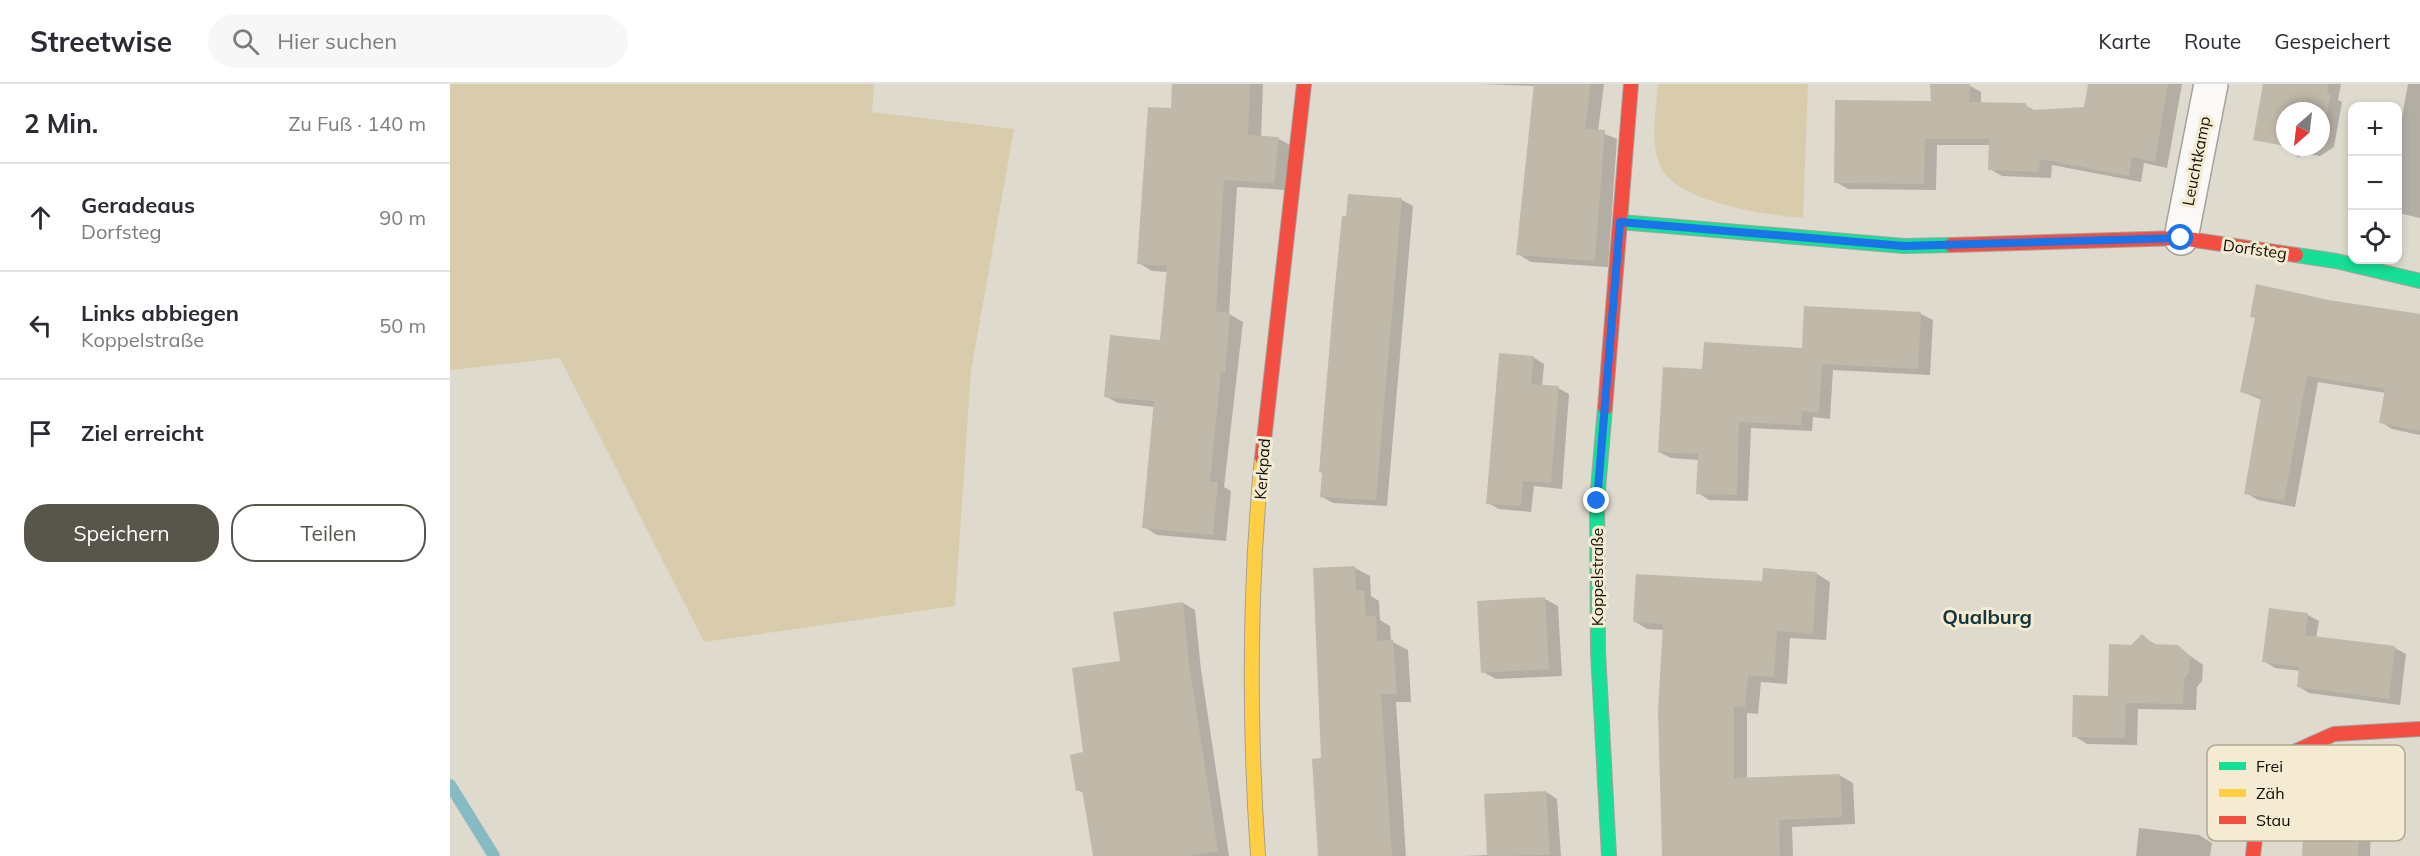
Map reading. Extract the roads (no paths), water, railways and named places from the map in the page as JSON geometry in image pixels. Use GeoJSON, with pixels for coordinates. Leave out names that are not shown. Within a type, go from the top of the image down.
{"type":"FeatureCollection","features":[{"type":"Feature","properties":{"kind":"street","name":"Kerkpad"},"geometry":{"type":"LineString","coordinates":[[1258,856],[1253,802],[1251,611],[1267,414],[1304,84]]}},
{"type":"Feature","properties":{"kind":"street","name":"Koppelstraße"},"geometry":{"type":"LineString","coordinates":[[1609,856],[1598,652],[1597,501],[1631,84]]}},
{"type":"Feature","properties":{"kind":"street","name":"Leuchtkamp"},"geometry":{"type":"LineString","coordinates":[[2181,238],[2211,84]]}},
{"type":"Feature","properties":{"kind":"street","name":"Dorfsteg"},"geometry":{"type":"LineString","coordinates":[[1620,222],[1904,246],[2181,238],[2336,261],[2420,282]]}},
{"type":"Feature","properties":{"kind":"street"},"geometry":{"type":"LineString","coordinates":[[2310,745],[2334,734],[2420,729]]}},
{"type":"Feature","properties":{"kind":"street"},"geometry":{"type":"LineString","coordinates":[[2253,856],[2255,841]]}},
{"type":"Feature","properties":{"kind":"waterway"},"geometry":{"type":"LineString","coordinates":[[450,785],[494,856]]}},
{"type":"Feature","properties":{"kind":"district","name":"Qualburg"},"geometry":{"type":"Point","coordinates":[1987,617]}}]}
